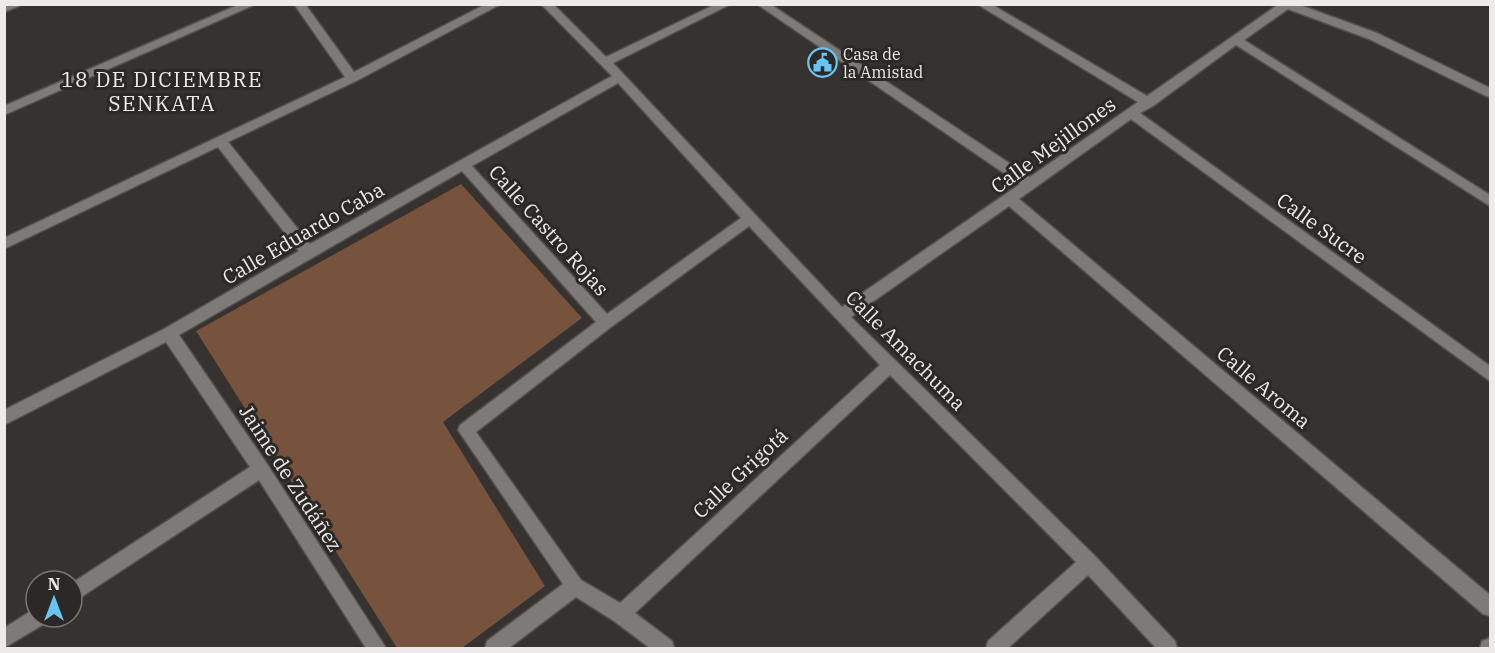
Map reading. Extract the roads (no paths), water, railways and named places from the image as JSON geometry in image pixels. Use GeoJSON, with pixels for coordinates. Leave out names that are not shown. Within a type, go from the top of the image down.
{"type":"FeatureCollection","features":[{"type":"Feature","properties":{"kind":"street"},"geometry":{"type":"LineString","coordinates":[[4,9],[15,4]]}},
{"type":"Feature","properties":{"kind":"street"},"geometry":{"type":"LineString","coordinates":[[4,111],[250,4]]}},
{"type":"Feature","properties":{"kind":"street"},"geometry":{"type":"LineString","coordinates":[[299,4],[352,78]]}},
{"type":"Feature","properties":{"kind":"street"},"geometry":{"type":"LineString","coordinates":[[4,244],[352,78],[496,4]]}},
{"type":"Feature","properties":{"kind":"street","name":"Calle Amachuma"},"geometry":{"type":"LineString","coordinates":[[546,4],[605,62],[841,316],[1089,562],[1168,648]]}},
{"type":"Feature","properties":{"kind":"street"},"geometry":{"type":"LineString","coordinates":[[605,62],[726,4]]}},
{"type":"Feature","properties":{"kind":"street"},"geometry":{"type":"LineString","coordinates":[[762,4],[1031,185]]}},
{"type":"Feature","properties":{"kind":"street"},"geometry":{"type":"LineString","coordinates":[[982,4],[1149,103]]}},
{"type":"Feature","properties":{"kind":"street"},"geometry":{"type":"LineString","coordinates":[[1285,5],[1373,36],[1491,93]]}},
{"type":"Feature","properties":{"kind":"street","name":"Calle Mejillones"},"geometry":{"type":"LineString","coordinates":[[841,316],[1011,200],[1131,113],[1149,103],[1197,65],[1285,5]]}},
{"type":"Feature","properties":{"kind":"street"},"geometry":{"type":"LineString","coordinates":[[1236,40],[1491,201]]}},
{"type":"Feature","properties":{"kind":"street","name":"Calle Eduardo Caba"},"geometry":{"type":"LineString","coordinates":[[4,418],[169,333],[618,78]]}},
{"type":"Feature","properties":{"kind":"street","name":"Calle Sucre"},"geometry":{"type":"LineString","coordinates":[[1131,113],[1491,374]]}},
{"type":"Feature","properties":{"kind":"street"},"geometry":{"type":"LineString","coordinates":[[219,140],[308,252]]}},
{"type":"Feature","properties":{"kind":"street","name":"Calle Castro Rojas"},"geometry":{"type":"LineString","coordinates":[[463,164],[606,323]]}},
{"type":"Feature","properties":{"kind":"street","name":"Calle Aroma"},"geometry":{"type":"LineString","coordinates":[[1011,200],[1491,607]]}},
{"type":"Feature","properties":{"kind":"street"},"geometry":{"type":"LineString","coordinates":[[665,648],[621,614],[575,586],[466,430],[606,323],[751,218]]}},
{"type":"Feature","properties":{"kind":"street","name":"Jaime de Zudáñez"},"geometry":{"type":"LineString","coordinates":[[169,333],[261,469],[377,648]]}},
{"type":"Feature","properties":{"kind":"street","name":"Calle Grigotá"},"geometry":{"type":"LineString","coordinates":[[621,614],[890,365]]}},
{"type":"Feature","properties":{"kind":"street"},"geometry":{"type":"LineString","coordinates":[[84,586],[261,469]]}},
{"type":"Feature","properties":{"kind":"street"},"geometry":{"type":"LineString","coordinates":[[995,648],[1089,562]]}},
{"type":"Feature","properties":{"kind":"street"},"geometry":{"type":"LineString","coordinates":[[494,648],[575,586]]}},
{"type":"Feature","properties":{"kind":"street"},"geometry":{"type":"LineString","coordinates":[[4,639],[24,626]]}},
{"type":"Feature","properties":{"kind":"place","name":"Casa de la Amistad"},"geometry":{"type":"Point","coordinates":[822,63]}},
{"type":"Feature","properties":{"kind":"district","name":"18 DE DICIEMBRE SENKATA"},"geometry":{"type":"Point","coordinates":[162,91]}}]}
